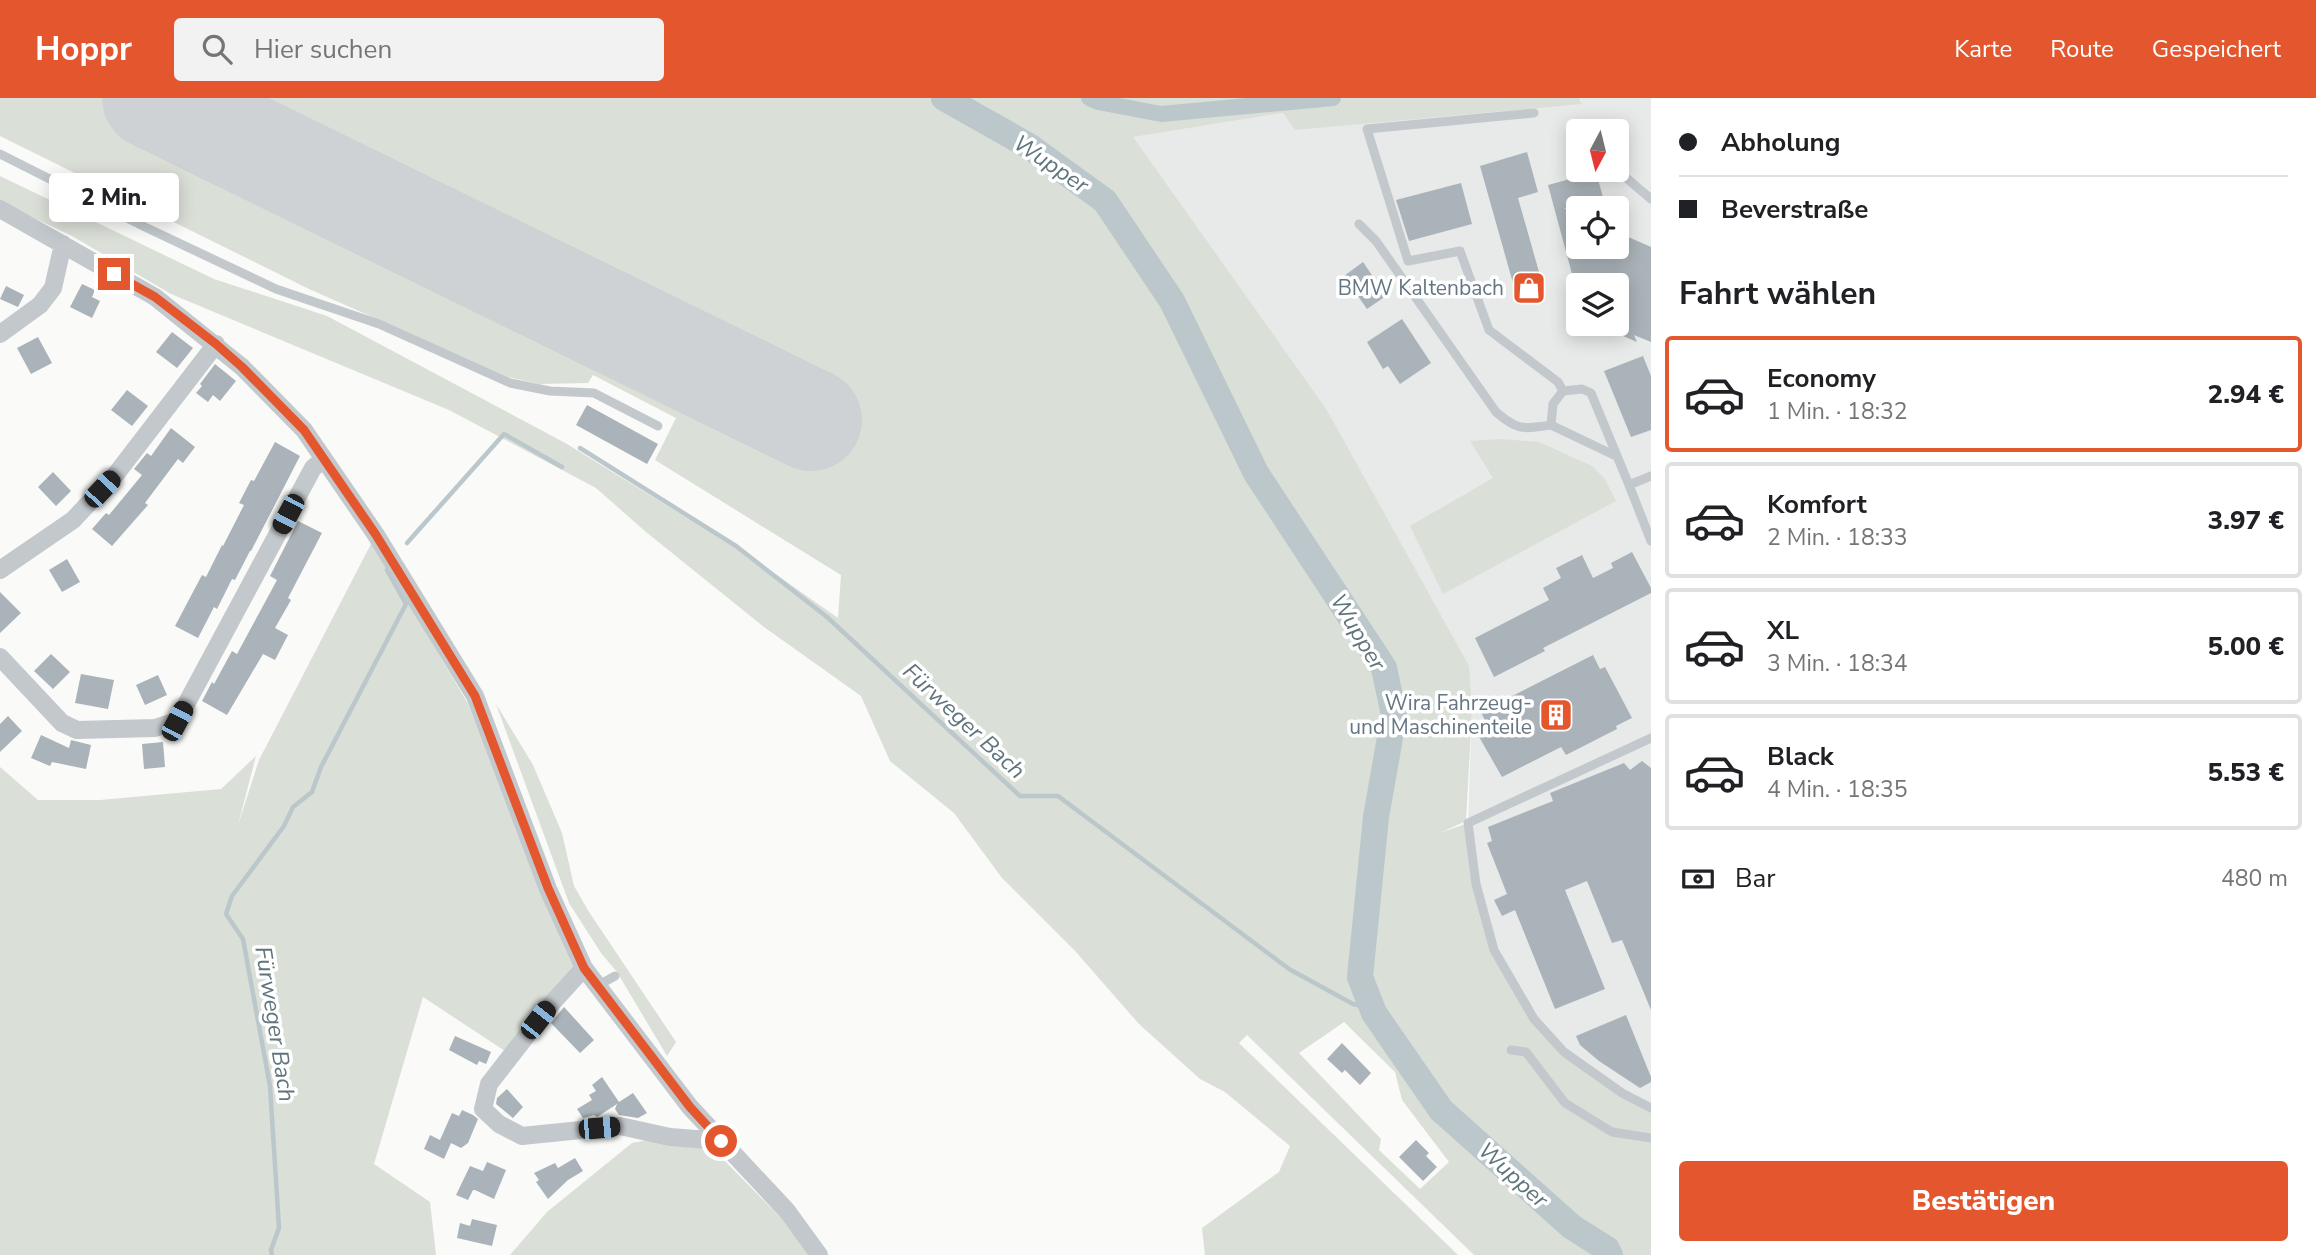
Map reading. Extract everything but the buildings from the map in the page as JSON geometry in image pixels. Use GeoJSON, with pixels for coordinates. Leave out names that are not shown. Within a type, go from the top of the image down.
{"type":"FeatureCollection","features":[{"type":"Feature","properties":{"kind":"street"},"geometry":{"type":"LineString","coordinates":[[0,209],[155,297],[242,367],[304,430],[376,535],[475,696],[548,888],[584,968],[690,1107],[787,1211],[819,1255]]}},
{"type":"Feature","properties":{"kind":"street"},"geometry":{"type":"LineString","coordinates":[[0,334],[40,305],[53,288],[63,244]]}},
{"type":"Feature","properties":{"kind":"street"},"geometry":{"type":"LineString","coordinates":[[0,570],[73,520],[116,474],[216,344]]}},
{"type":"Feature","properties":{"kind":"street"},"geometry":{"type":"LineString","coordinates":[[0,657],[62,723],[77,730],[155,728],[177,721],[313,468],[324,459]]}},
{"type":"Feature","properties":{"kind":"street"},"geometry":{"type":"LineString","coordinates":[[584,968],[552,1003],[489,1084],[483,1109],[499,1124],[522,1136],[620,1126],[670,1137],[721,1141]]}},
{"type":"Feature","properties":{"kind":"lane"},"geometry":{"type":"LineString","coordinates":[[1534,113],[1367,129],[1408,261],[1460,251],[1489,330],[1558,382],[1563,391]]}},
{"type":"Feature","properties":{"kind":"lane"},"geometry":{"type":"LineString","coordinates":[[0,154],[276,289],[379,324],[510,383],[551,391],[594,393],[658,426]]}},
{"type":"Feature","properties":{"kind":"lane"},"geometry":{"type":"LineString","coordinates":[[1629,180],[1651,199]]}},
{"type":"Feature","properties":{"kind":"lane"},"geometry":{"type":"LineString","coordinates":[[1359,224],[1376,241],[1496,412],[1512,426],[1528,428],[1552,425],[1616,456]]}},
{"type":"Feature","properties":{"kind":"lane"},"geometry":{"type":"LineString","coordinates":[[1552,425],[1553,404],[1563,391],[1582,388],[1591,393],[1651,539]]}},
{"type":"Feature","properties":{"kind":"lane"},"geometry":{"type":"LineString","coordinates":[[1629,485],[1651,476]]}},
{"type":"Feature","properties":{"kind":"lane"},"geometry":{"type":"LineString","coordinates":[[1651,738],[1468,823],[1476,884],[1494,950],[1534,1019],[1564,1052],[1622,1093],[1651,1108]]}},
{"type":"Feature","properties":{"kind":"lane"},"geometry":{"type":"LineString","coordinates":[[597,986],[615,976]]}},
{"type":"Feature","properties":{"kind":"lane"},"geometry":{"type":"LineString","coordinates":[[1511,1050],[1526,1052],[1565,1103],[1612,1132],[1651,1138]]}},
{"type":"Feature","properties":{"kind":"shaded area"},"geometry":{"type":"Polygon","coordinates":[[[0,98],[1579,98],[1582,104],[1295,130],[1283,113],[1133,137],[1327,410],[1469,666],[1472,711],[1466,821],[1440,833],[1468,823],[1494,950],[1534,1019],[1564,1052],[1651,1108],[1651,1255],[1474,1255],[1247,1035],[1239,1043],[1458,1255],[1205,1255],[1202,1228],[1279,1172],[1290,1146],[1225,1092],[1200,1079],[1139,1024],[1076,952],[1002,878],[954,813],[890,761],[861,696],[764,627],[596,488],[449,410],[171,294],[72,236],[0,202],[0,176],[214,279],[327,316],[567,444],[757,561],[838,618],[841,575],[655,460],[676,418],[593,375],[588,383],[539,384],[508,377],[309,289],[0,136],[0,98]],[[1344,1022],[1299,1053],[1381,1139],[1379,1150],[1420,1189],[1449,1162],[1402,1100],[1395,1072],[1344,1022]]]}},
{"type":"Feature","properties":{"kind":"shaded area"},"geometry":{"type":"Polygon","coordinates":[[[1579,98],[1651,98],[1651,1108],[1564,1052],[1534,1019],[1494,950],[1468,823],[1472,711],[1468,666],[1327,410],[1132,137],[1283,113],[1582,103],[1579,98]]]}},
{"type":"Feature","properties":{"kind":"shaded area"},"geometry":{"type":"Polygon","coordinates":[[[1500,439],[1539,442],[1592,466],[1605,479],[1616,501],[1443,594],[1410,526],[1493,478],[1470,441],[1500,439]]]}},
{"type":"Feature","properties":{"kind":"shaded area"},"geometry":{"type":"Polygon","coordinates":[[[372,542],[467,702],[557,916],[576,968],[511,1055],[423,997],[374,1164],[430,1202],[436,1255],[0,1255],[0,767],[38,800],[100,800],[221,789],[256,756],[238,825],[259,760],[372,542]]]}},
{"type":"Feature","properties":{"kind":"shaded area"},"geometry":{"type":"Polygon","coordinates":[[[496,704],[533,765],[562,833],[574,886],[676,1042],[667,1056],[617,972],[601,953],[569,903],[496,704]]]}},
{"type":"Feature","properties":{"kind":"shaded area"},"geometry":{"type":"Polygon","coordinates":[[[667,1136],[718,1154],[780,1217],[808,1255],[510,1255],[547,1212],[632,1143],[667,1136]]]}},
{"type":"Feature","properties":{"kind":"waterway","name":"Wupper"},"geometry":{"type":"LineString","coordinates":[[944,98],[1029,146],[1105,201],[1172,301],[1256,473],[1384,668],[1394,715],[1376,817],[1360,977],[1374,1013],[1441,1110],[1572,1227],[1607,1249],[1610,1255]]}},
{"type":"Feature","properties":{"kind":"waterway"},"geometry":{"type":"LineString","coordinates":[[1089,98],[1161,114],[1333,98]]}},
{"type":"Feature","properties":{"kind":"waterway","name":"Fürweger Bach"},"geometry":{"type":"LineString","coordinates":[[407,543],[504,434],[562,467]]}},
{"type":"Feature","properties":{"kind":"waterway","name":"Fürweger Bach"},"geometry":{"type":"LineString","coordinates":[[580,448],[736,546],[827,617],[1020,796],[1058,796],[1289,969],[1353,1004],[1372,1008]]}},
{"type":"Feature","properties":{"kind":"waterway","name":"Fürweger Bach"},"geometry":{"type":"LineString","coordinates":[[272,1255],[271,1250],[279,1228],[270,1086],[243,939],[226,914],[232,896],[284,826],[293,807],[312,792],[321,767],[406,604],[387,570]]}},
{"type":"Feature","properties":{"kind":"runway"},"geometry":{"type":"LineString","coordinates":[[153,98],[811,420]]}},
{"type":"Feature","properties":{"kind":"place","name":"BMW Kaltenbach"},"geometry":{"type":"Point","coordinates":[1529,288]}},
{"type":"Feature","properties":{"kind":"place","name":"Wira Fahrzeug- und Maschinenteile"},"geometry":{"type":"Point","coordinates":[1556,715]}},
{"type":"Feature","properties":{"kind":"route"},"geometry":{"type":"LineString","coordinates":[[114,274],[155,297],[216,344],[304,430],[376,535],[475,696],[548,888],[584,968],[690,1107],[721,1141]]}}]}
